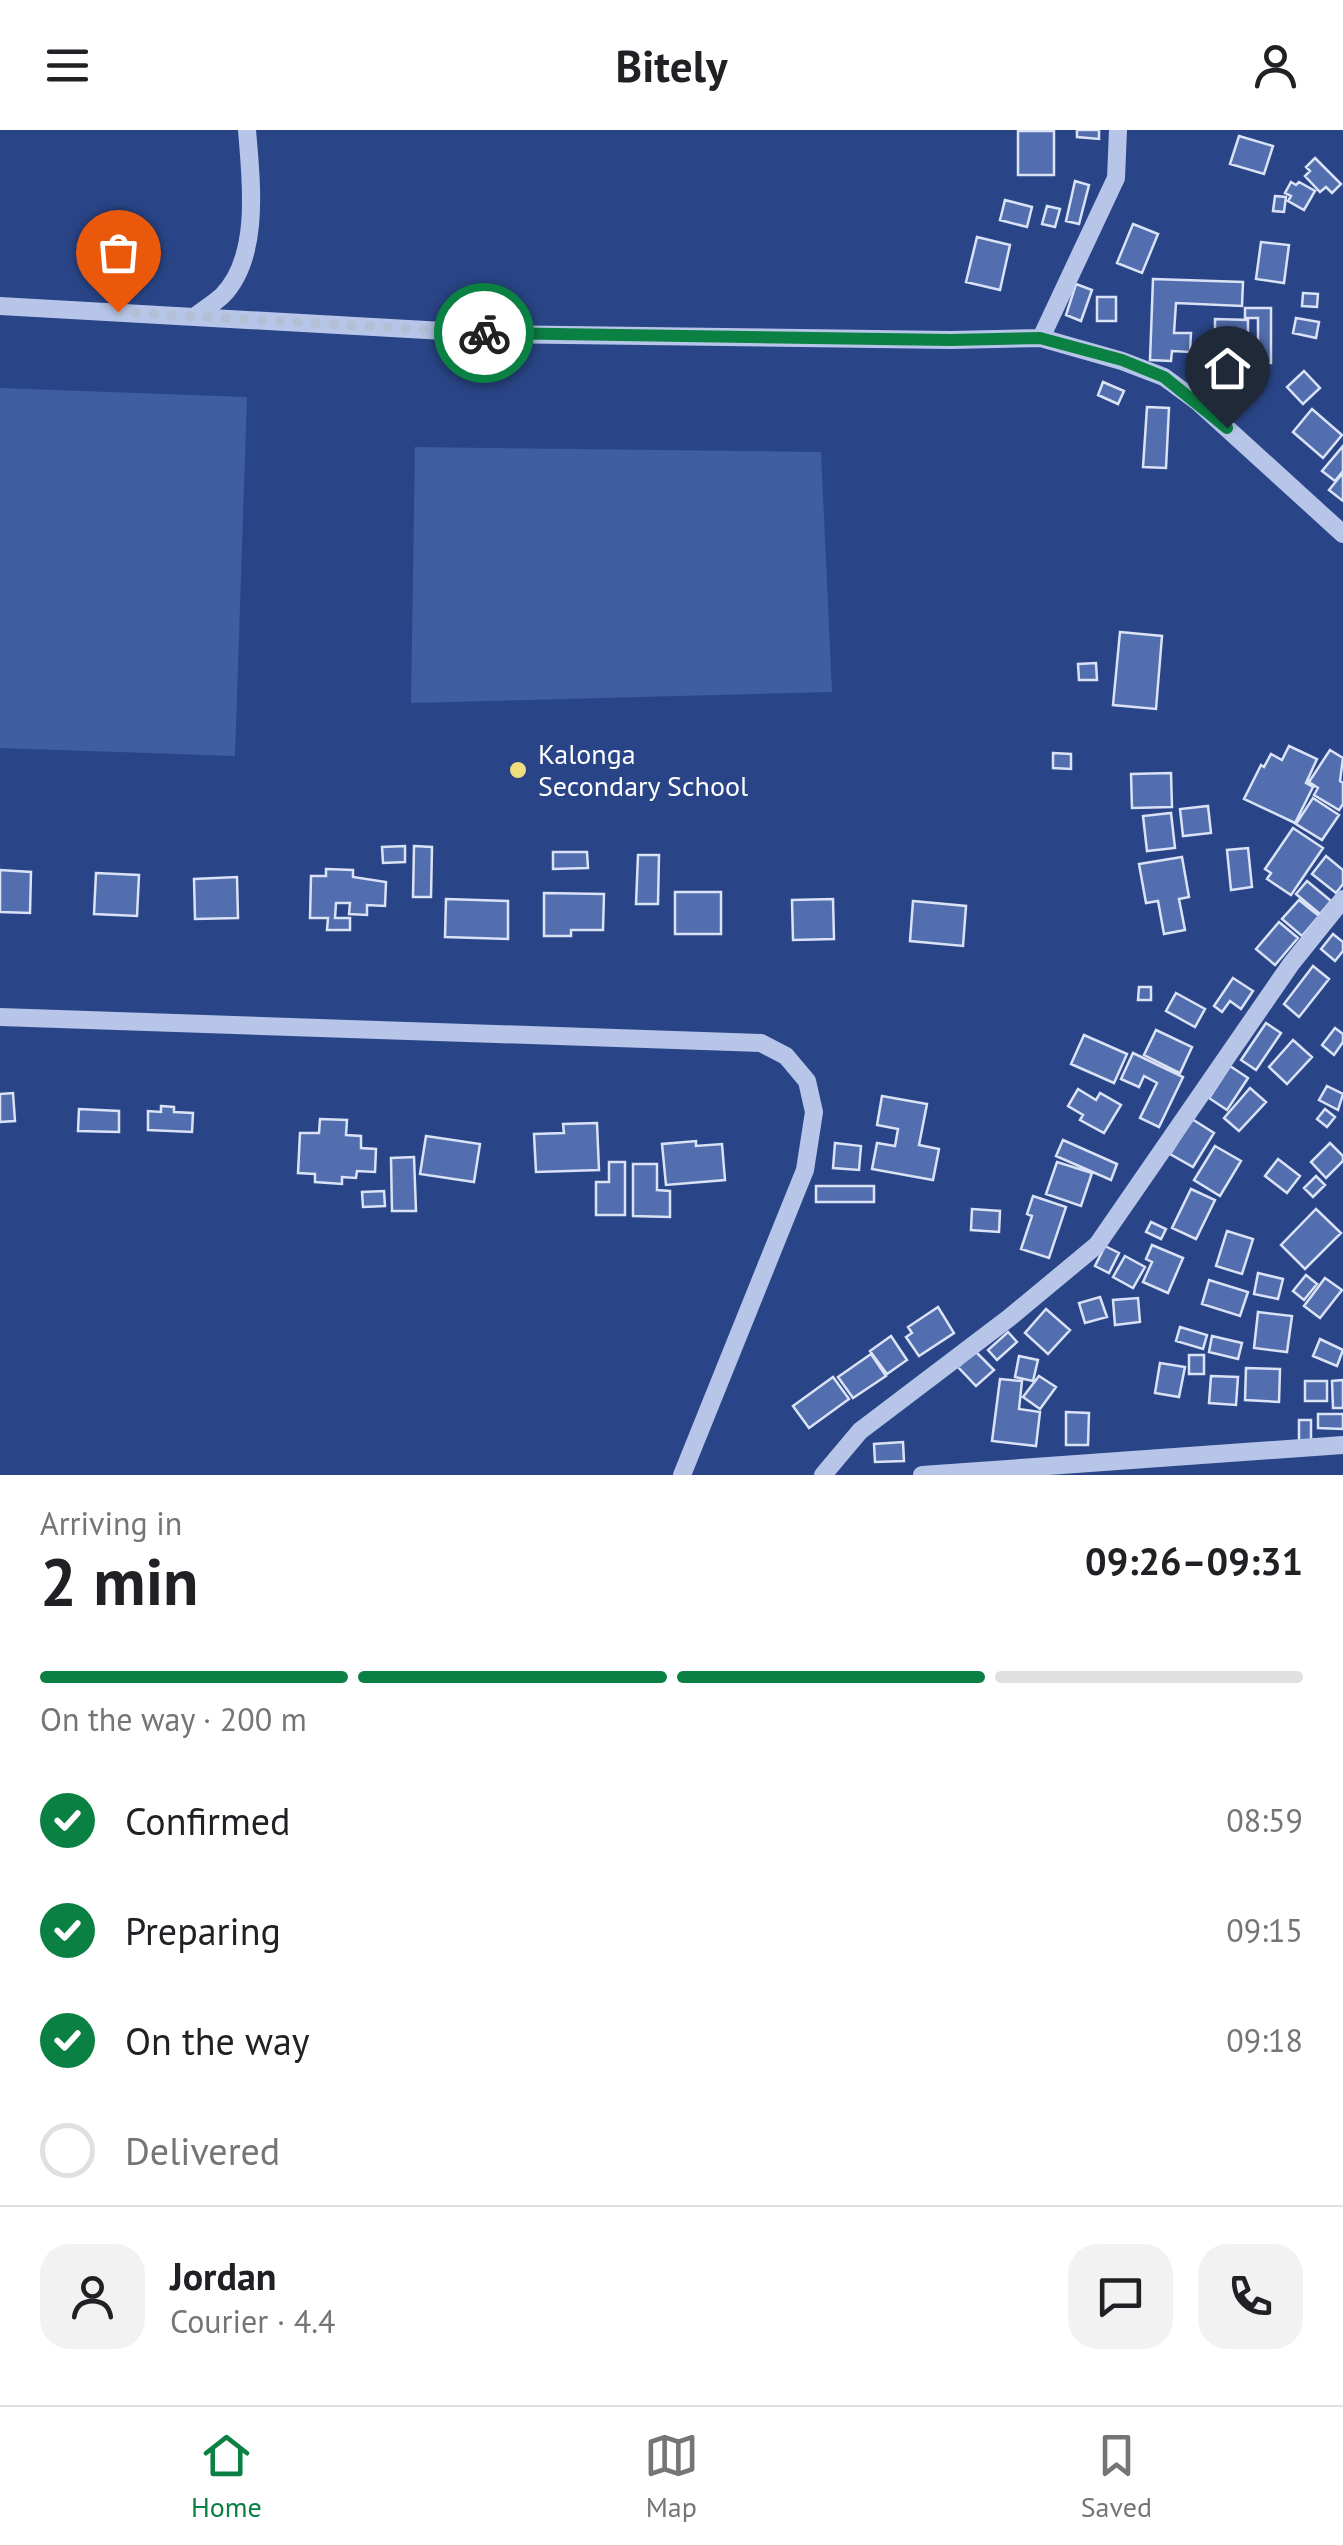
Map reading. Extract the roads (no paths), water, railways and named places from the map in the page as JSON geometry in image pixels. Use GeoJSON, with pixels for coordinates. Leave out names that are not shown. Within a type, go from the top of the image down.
{"type":"FeatureCollection","features":[{"type":"Feature","properties":{"kind":"street"},"geometry":{"type":"LineString","coordinates":[[197,316],[224,294],[243,261],[249,205],[247,130]]}},
{"type":"Feature","properties":{"kind":"street"},"geometry":{"type":"LineString","coordinates":[[1040,338],[1116,178],[1118,130]]}},
{"type":"Feature","properties":{"kind":"street"},"geometry":{"type":"LineString","coordinates":[[0,306],[497,334],[1040,338],[1122,360],[1164,377],[1198,402],[1343,534]]}},
{"type":"Feature","properties":{"kind":"street"},"geometry":{"type":"LineString","coordinates":[[823,1475],[860,1431],[1009,1318],[1096,1245],[1291,964],[1343,899]]}},
{"type":"Feature","properties":{"kind":"street"},"geometry":{"type":"LineString","coordinates":[[0,1017],[761,1043],[786,1056],[807,1081],[814,1112],[805,1170],[682,1475]]}},
{"type":"Feature","properties":{"kind":"street"},"geometry":{"type":"LineString","coordinates":[[922,1475],[1030,1472],[1343,1445]]}},
{"type":"Feature","properties":{"kind":"place","name":"Kalonga Secondary School"},"geometry":{"type":"Point","coordinates":[518,770]}}]}
